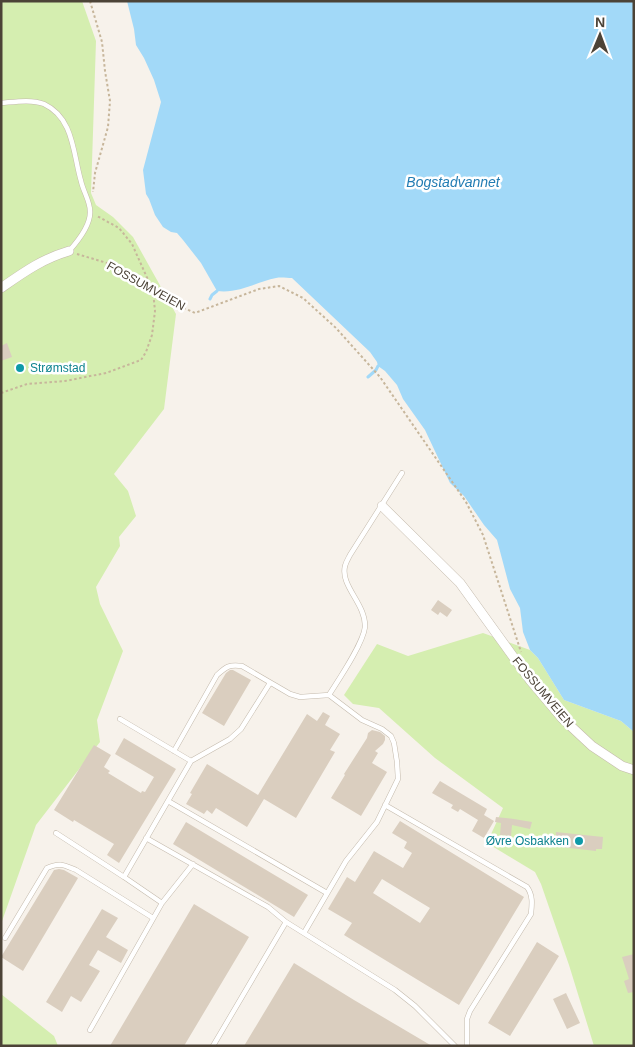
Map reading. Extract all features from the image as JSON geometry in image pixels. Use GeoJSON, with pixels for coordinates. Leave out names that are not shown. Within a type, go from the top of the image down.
{"type":"FeatureCollection","features":[{"type":"Feature","properties":{"kind":"street"},"geometry":{"type":"LineString","coordinates":[[1,288],[43,260],[69,251]]}},
{"type":"Feature","properties":{"kind":"street","name":"FOSSUMVEIEN"},"geometry":{"type":"LineString","coordinates":[[382,506],[460,583],[530,680],[562,718],[592,746],[622,766],[634,770]]}},
{"type":"Feature","properties":{"kind":"lane"},"geometry":{"type":"LineString","coordinates":[[1,103],[27,101],[43,104],[56,112],[72,140],[80,181],[90,210],[87,225],[69,251]]}},
{"type":"Feature","properties":{"kind":"lane"},"geometry":{"type":"LineString","coordinates":[[329,695],[356,649],[365,626],[362,611],[344,577],[345,566],[402,473]]}},
{"type":"Feature","properties":{"kind":"lane"},"geometry":{"type":"LineString","coordinates":[[174,751],[218,675],[226,668],[234,665],[242,666],[290,694],[300,697],[329,695],[362,720],[382,729],[390,736],[394,743],[398,779],[377,822],[346,861],[304,933]]}},
{"type":"Feature","properties":{"kind":"lane"},"geometry":{"type":"LineString","coordinates":[[124,877],[191,761],[236,734],[270,683]]}},
{"type":"Feature","properties":{"kind":"lane"},"geometry":{"type":"LineString","coordinates":[[120,719],[191,761]]}},
{"type":"Feature","properties":{"kind":"lane"},"geometry":{"type":"LineString","coordinates":[[168,801],[328,893]]}},
{"type":"Feature","properties":{"kind":"lane"},"geometry":{"type":"LineString","coordinates":[[385,805],[527,887],[530,891],[531,914],[470,1011],[467,1019],[467,1046]]}},
{"type":"Feature","properties":{"kind":"lane"},"geometry":{"type":"LineString","coordinates":[[56,833],[162,903]]}},
{"type":"Feature","properties":{"kind":"lane"},"geometry":{"type":"LineString","coordinates":[[146,838],[268,907],[286,922],[395,990],[415,1006],[455,1046]]}},
{"type":"Feature","properties":{"kind":"lane"},"geometry":{"type":"LineString","coordinates":[[5,938],[48,868],[56,864],[76,870],[153,918]]}},
{"type":"Feature","properties":{"kind":"lane"},"geometry":{"type":"LineString","coordinates":[[90,1030],[162,903],[193,864]]}},
{"type":"Feature","properties":{"kind":"lane"},"geometry":{"type":"LineString","coordinates":[[213,1046],[286,922]]}},
{"type":"Feature","properties":{"kind":"path"},"geometry":{"type":"LineString","coordinates":[[90,1],[102,42],[110,101],[108,127],[92,191]]}},
{"type":"Feature","properties":{"kind":"path"},"geometry":{"type":"LineString","coordinates":[[1,393],[27,384],[106,373],[141,360],[146,352],[152,335],[155,311],[153,291],[132,244],[119,228],[98,217],[90,210]]}},
{"type":"Feature","properties":{"kind":"path","name":"FOSSUMVEIEN"},"geometry":{"type":"LineString","coordinates":[[69,251],[107,263],[169,301],[195,313],[259,289],[279,286],[303,298],[336,328],[380,377],[466,502],[483,534],[522,653]]}},
{"type":"Feature","properties":{"kind":"green space"},"geometry":{"type":"Polygon","coordinates":[[[1,1],[82,1],[96,41],[91,193],[96,205],[113,217],[133,237],[176,314],[164,409],[114,474],[128,491],[136,516],[119,537],[120,546],[96,587],[100,604],[123,651],[97,720],[100,742],[36,825],[1,924],[1,1]]]}},
{"type":"Feature","properties":{"kind":"green space"},"geometry":{"type":"Polygon","coordinates":[[[483,633],[530,650],[538,658],[564,700],[621,721],[634,732],[634,1046],[594,1046],[569,965],[541,884],[535,872],[487,843],[503,808],[435,758],[379,708],[353,704],[344,695],[377,644],[408,656],[483,633]]]}},
{"type":"Feature","properties":{"kind":"green space"},"geometry":{"type":"Polygon","coordinates":[[[1,994],[54,1036],[58,1046],[1,1046],[1,994]]]}},
{"type":"Feature","properties":{"kind":"water","name":"Bogstadvannet"},"geometry":{"type":"Polygon","coordinates":[[[127,1],[634,1],[634,732],[621,721],[564,700],[538,658],[530,650],[523,632],[520,608],[510,589],[497,540],[464,496],[450,483],[425,430],[403,399],[397,385],[378,366],[370,352],[292,278],[276,278],[232,291],[217,291],[201,263],[183,240],[177,233],[163,227],[155,215],[146,194],[143,170],[161,102],[154,80],[136,45],[127,1]]]}},
{"type":"Feature","properties":{"kind":"building"},"geometry":{"type":"Polygon","coordinates":[[[7,343],[12,357],[1,361],[1,346],[7,343]]]}},
{"type":"Feature","properties":{"kind":"building"},"geometry":{"type":"Polygon","coordinates":[[[438,600],[452,610],[447,617],[440,612],[438,615],[431,610],[438,600]]]}},
{"type":"Feature","properties":{"kind":"building"},"geometry":{"type":"Polygon","coordinates":[[[230,670],[251,680],[224,726],[202,713],[226,673],[230,670]]]}},
{"type":"Feature","properties":{"kind":"building"},"geometry":{"type":"Polygon","coordinates":[[[323,712],[330,716],[325,725],[340,734],[330,750],[335,752],[296,818],[264,799],[247,827],[216,808],[212,814],[207,810],[204,814],[186,804],[192,794],[190,793],[207,764],[258,795],[307,714],[317,721],[323,712]]]}},
{"type":"Feature","properties":{"kind":"building"},"geometry":{"type":"Polygon","coordinates":[[[372,730],[380,732],[385,736],[385,740],[375,751],[378,753],[372,763],[387,772],[361,816],[331,798],[367,738],[368,733],[372,730]]]}},
{"type":"Feature","properties":{"kind":"building"},"geometry":{"type":"Polygon","coordinates":[[[124,738],[176,769],[119,863],[107,855],[114,844],[54,810],[94,745],[111,755],[104,767],[110,771],[108,773],[141,793],[142,791],[145,792],[154,777],[115,754],[124,738]]]}},
{"type":"Feature","properties":{"kind":"building"},"geometry":{"type":"Polygon","coordinates":[[[440,781],[487,809],[484,815],[494,821],[484,838],[472,831],[478,820],[460,809],[458,812],[451,808],[453,805],[432,793],[440,781]]]}},
{"type":"Feature","properties":{"kind":"building"},"geometry":{"type":"Polygon","coordinates":[[[496,817],[532,822],[530,829],[512,825],[511,836],[500,835],[501,823],[495,822],[496,817]]]}},
{"type":"Feature","properties":{"kind":"building"},"geometry":{"type":"Polygon","coordinates":[[[400,821],[524,897],[459,1005],[344,935],[352,923],[328,909],[347,877],[355,882],[374,851],[403,868],[412,853],[404,848],[407,842],[392,833],[400,821]],[[382,879],[373,893],[420,923],[430,908],[382,879]]]}},
{"type":"Feature","properties":{"kind":"building"},"geometry":{"type":"Polygon","coordinates":[[[186,822],[308,895],[294,917],[173,844],[186,822]]]}},
{"type":"Feature","properties":{"kind":"building"},"geometry":{"type":"Polygon","coordinates":[[[556,832],[603,837],[602,849],[596,849],[596,851],[561,847],[561,845],[555,844],[556,832]]]}},
{"type":"Feature","properties":{"kind":"building"},"geometry":{"type":"Polygon","coordinates":[[[59,869],[78,878],[23,971],[1,957],[54,870],[59,869]]]}},
{"type":"Feature","properties":{"kind":"building"},"geometry":{"type":"Polygon","coordinates":[[[194,904],[249,937],[184,1046],[110,1046],[194,904]]]}},
{"type":"Feature","properties":{"kind":"building"},"geometry":{"type":"Polygon","coordinates":[[[102,909],[118,918],[106,937],[128,950],[121,963],[98,950],[89,965],[100,971],[81,1002],[71,996],[62,1012],[46,1002],[102,909]]]}},
{"type":"Feature","properties":{"kind":"building"},"geometry":{"type":"Polygon","coordinates":[[[537,942],[559,956],[510,1036],[488,1023],[537,942]]]}},
{"type":"Feature","properties":{"kind":"building"},"geometry":{"type":"Polygon","coordinates":[[[634,954],[634,992],[628,993],[624,981],[629,979],[622,957],[634,954]]]}},
{"type":"Feature","properties":{"kind":"building"},"geometry":{"type":"Polygon","coordinates":[[[294,963],[354,1000],[432,1046],[244,1046],[294,963]]]}},
{"type":"Feature","properties":{"kind":"building"},"geometry":{"type":"Polygon","coordinates":[[[566,993],[580,1023],[567,1029],[553,999],[566,993]]]}},
{"type":"Feature","properties":{"kind":"waterway"},"geometry":{"type":"LineString","coordinates":[[210,299],[217,291]]}},
{"type":"Feature","properties":{"kind":"waterway"},"geometry":{"type":"LineString","coordinates":[[368,377],[378,366]]}},
{"type":"Feature","properties":{"kind":"place","name":"Strømstad"},"geometry":{"type":"Point","coordinates":[20,368]}},
{"type":"Feature","properties":{"kind":"place","name":"Øvre Osbakken"},"geometry":{"type":"Point","coordinates":[579,841]}}]}
